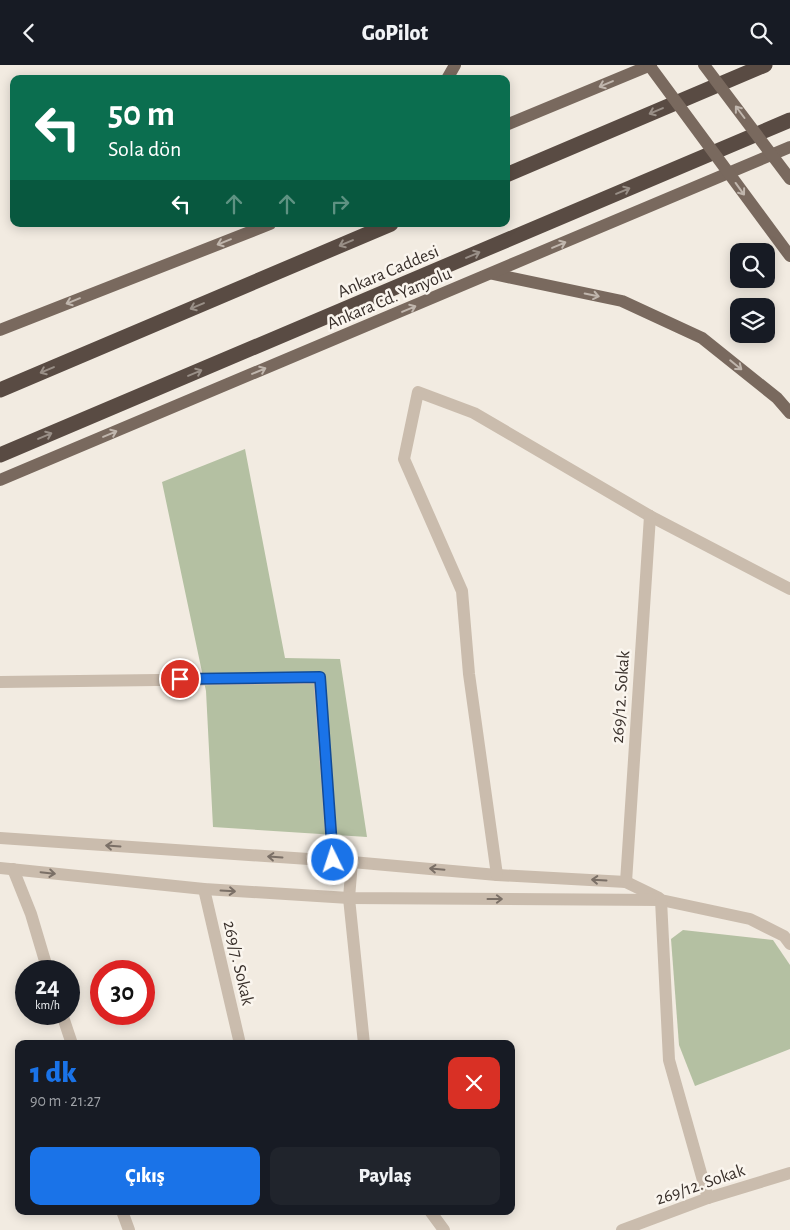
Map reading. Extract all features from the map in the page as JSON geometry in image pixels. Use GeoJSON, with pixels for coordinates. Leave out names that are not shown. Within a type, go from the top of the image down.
{"type":"FeatureCollection","features":[{"type":"Feature","properties":{"kind":"highway"},"geometry":{"type":"LineString","coordinates":[[510,173],[765,65]]}},
{"type":"Feature","properties":{"kind":"highway","name":"Ankara Caddesi"},"geometry":{"type":"LineString","coordinates":[[0,455],[790,120]]}},
{"type":"Feature","properties":{"kind":"highway"},"geometry":{"type":"LineString","coordinates":[[0,390],[384,227]]}},
{"type":"Feature","properties":{"kind":"main road"},"geometry":{"type":"LineString","coordinates":[[510,123],[650,65],[790,256]]}},
{"type":"Feature","properties":{"kind":"main road"},"geometry":{"type":"LineString","coordinates":[[704,65],[790,179]]}},
{"type":"Feature","properties":{"kind":"main road","name":"Ankara Cd. Yanyolu"},"geometry":{"type":"LineString","coordinates":[[0,480],[493,274],[790,147]]}},
{"type":"Feature","properties":{"kind":"main road"},"geometry":{"type":"LineString","coordinates":[[0,330],[262,227]]}},
{"type":"Feature","properties":{"kind":"main road"},"geometry":{"type":"LineString","coordinates":[[493,274],[622,301],[702,338],[777,398],[790,413]]}},
{"type":"Feature","properties":{"kind":"street"},"geometry":{"type":"LineString","coordinates":[[498,875],[469,674],[462,591],[404,459],[418,392],[474,413],[650,515],[790,589]]}},
{"type":"Feature","properties":{"kind":"street","name":"269/12. Sokak"},"geometry":{"type":"LineString","coordinates":[[626,882],[650,515]]}},
{"type":"Feature","properties":{"kind":"street"},"geometry":{"type":"LineString","coordinates":[[0,681],[320,677],[333,860]]}},
{"type":"Feature","properties":{"kind":"street"},"geometry":{"type":"LineString","coordinates":[[0,838],[333,860],[498,875],[626,882],[661,899]]}},
{"type":"Feature","properties":{"kind":"street"},"geometry":{"type":"LineString","coordinates":[[352,862],[349,898],[364,1040]]}},
{"type":"Feature","properties":{"kind":"street"},"geometry":{"type":"LineString","coordinates":[[0,868],[204,889],[349,898],[661,899],[750,919],[784,935],[790,944]]}},
{"type":"Feature","properties":{"kind":"street"},"geometry":{"type":"LineString","coordinates":[[13,869],[31,914],[45,960]]}},
{"type":"Feature","properties":{"kind":"street","name":"269/7. Sokak"},"geometry":{"type":"LineString","coordinates":[[204,889],[239,1040]]}},
{"type":"Feature","properties":{"kind":"street"},"geometry":{"type":"LineString","coordinates":[[661,899],[669,1060],[708,1198]]}},
{"type":"Feature","properties":{"kind":"street"},"geometry":{"type":"LineString","coordinates":[[66,1025],[71,1040]]}},
{"type":"Feature","properties":{"kind":"street","name":"269/12. Sokak"},"geometry":{"type":"LineString","coordinates":[[622,1230],[708,1198],[790,1173]]}},
{"type":"Feature","properties":{"kind":"street"},"geometry":{"type":"LineString","coordinates":[[123,1215],[129,1230]]}},
{"type":"Feature","properties":{"kind":"street"},"geometry":{"type":"LineString","coordinates":[[433,1215],[444,1230]]}},
{"type":"Feature","properties":{"kind":"green space"},"geometry":{"type":"Polygon","coordinates":[[[245,449],[285,658],[340,659],[367,837],[213,827],[206,691],[162,482],[245,449]]]}},
{"type":"Feature","properties":{"kind":"green space"},"geometry":{"type":"Polygon","coordinates":[[[683,930],[773,940],[790,965],[790,1049],[695,1086],[679,1045],[671,939],[683,930]]]}},
{"type":"Feature","properties":{"kind":"route"},"geometry":{"type":"LineString","coordinates":[[180,679],[320,677],[333,860]]}}]}
